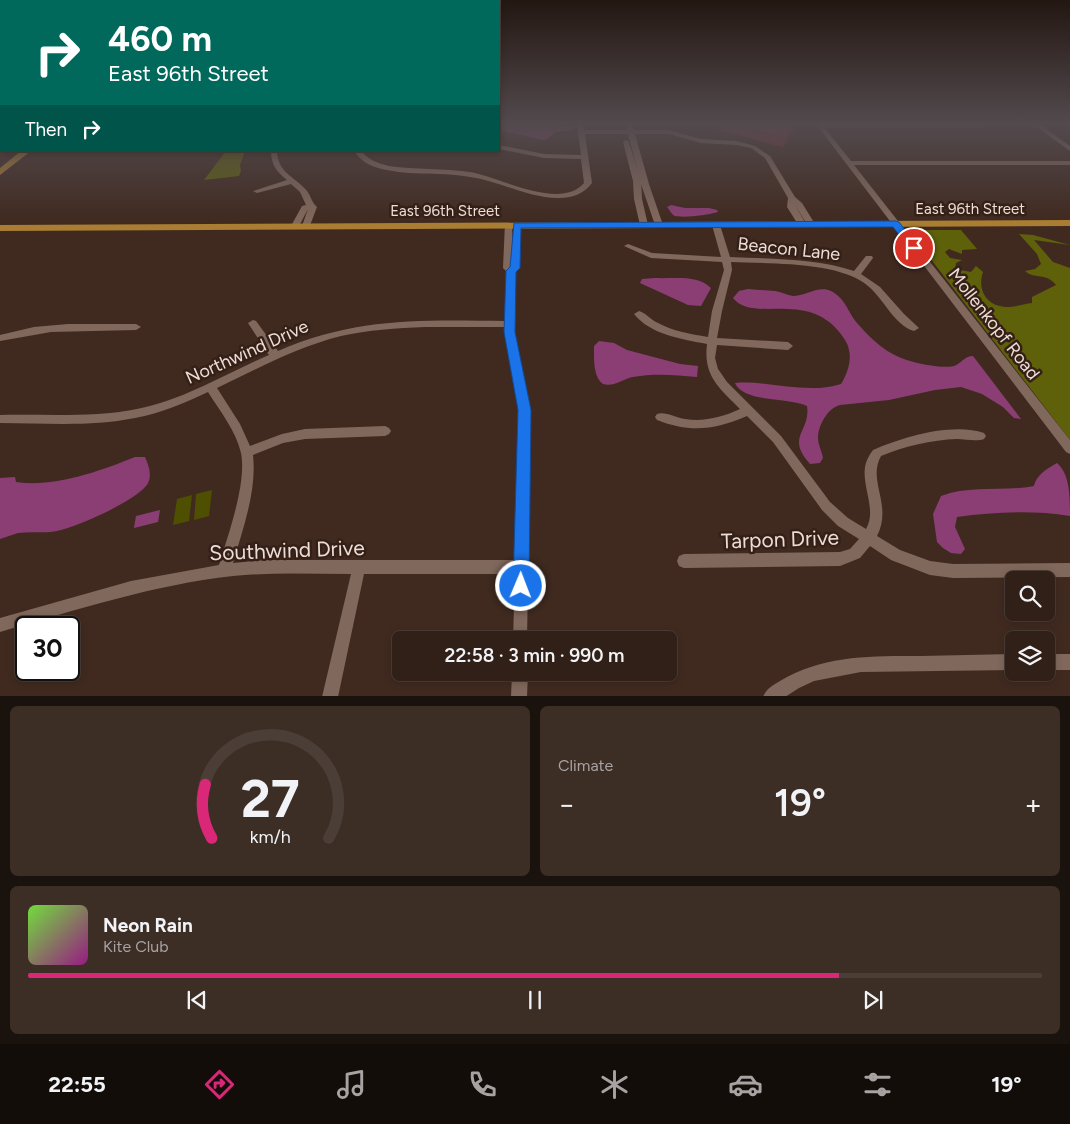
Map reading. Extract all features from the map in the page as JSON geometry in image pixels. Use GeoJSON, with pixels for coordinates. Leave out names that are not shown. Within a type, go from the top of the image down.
{"type":"FeatureCollection","features":[{"type":"Feature","properties":{"kind":"main road"},"geometry":{"type":"LineString","coordinates":[[0,172],[21,156]]}},
{"type":"Feature","properties":{"kind":"main road","name":"East 96th Street"},"geometry":{"type":"LineString","coordinates":[[0,228],[1070,223]]}},
{"type":"Feature","properties":{"kind":"street"},"geometry":{"type":"LineString","coordinates":[[273,156],[276,166],[308,195],[310,206],[313,208],[306,226]]}},
{"type":"Feature","properties":{"kind":"street"},"geometry":{"type":"LineString","coordinates":[[362,156],[367,161],[383,168],[467,173],[545,195],[560,196],[579,191],[586,185],[588,179],[585,157],[573,156]]}},
{"type":"Feature","properties":{"kind":"street"},"geometry":{"type":"LineString","coordinates":[[632,156],[644,225]]}},
{"type":"Feature","properties":{"kind":"street"},"geometry":{"type":"LineString","coordinates":[[636,156],[659,225]]}},
{"type":"Feature","properties":{"kind":"street"},"geometry":{"type":"LineString","coordinates":[[767,156],[792,198],[791,207],[806,224]]}},
{"type":"Feature","properties":{"kind":"street","name":"Mollenkopf Road"},"geometry":{"type":"LineString","coordinates":[[845,156],[1070,449]]}},
{"type":"Feature","properties":{"kind":"street"},"geometry":{"type":"LineString","coordinates":[[850,163],[1070,163]]}},
{"type":"Feature","properties":{"kind":"street"},"geometry":{"type":"LineString","coordinates":[[257,191],[292,181]]}},
{"type":"Feature","properties":{"kind":"street"},"geometry":{"type":"LineString","coordinates":[[295,226],[305,208],[310,206]]}},
{"type":"Feature","properties":{"kind":"street"},"geometry":{"type":"LineString","coordinates":[[716,224],[727,259],[728,275],[717,310],[712,341],[710,358],[715,373],[723,385],[779,442],[826,506],[843,522],[900,558],[930,568],[953,571],[1070,570]]}},
{"type":"Feature","properties":{"kind":"street"},"geometry":{"type":"LineString","coordinates":[[513,225],[515,268],[511,271],[510,337],[525,410],[520,631]]}},
{"type":"Feature","properties":{"kind":"street","name":"Beacon Lane"},"geometry":{"type":"LineString","coordinates":[[628,246],[651,255],[819,265],[855,275],[881,292],[898,315],[914,328]]}},
{"type":"Feature","properties":{"kind":"street"},"geometry":{"type":"LineString","coordinates":[[855,275],[869,258]]}},
{"type":"Feature","properties":{"kind":"street"},"geometry":{"type":"LineString","coordinates":[[639,314],[650,325],[661,330],[712,341],[740,345],[788,346]]}},
{"type":"Feature","properties":{"kind":"street"},"geometry":{"type":"LineString","coordinates":[[253,323],[275,355]]}},
{"type":"Feature","properties":{"kind":"street","name":"Northwind Drive"},"geometry":{"type":"LineString","coordinates":[[0,419],[101,418],[130,415],[164,406],[275,355],[322,338],[371,327],[510,324]]}},
{"type":"Feature","properties":{"kind":"street"},"geometry":{"type":"LineString","coordinates":[[0,338],[22,332],[53,328],[136,327]]}},
{"type":"Feature","properties":{"kind":"street"},"geometry":{"type":"LineString","coordinates":[[210,386],[242,440],[249,463],[247,482],[225,569]]}},
{"type":"Feature","properties":{"kind":"street"},"geometry":{"type":"LineString","coordinates":[[661,417],[689,425],[706,424],[729,420],[749,410]]}},
{"type":"Feature","properties":{"kind":"street"},"geometry":{"type":"LineString","coordinates":[[247,452],[282,439],[305,434],[385,431]]}},
{"type":"Feature","properties":{"kind":"street"},"geometry":{"type":"LineString","coordinates":[[868,538],[876,519],[870,468],[877,453],[891,447],[949,434],[980,436]]}},
{"type":"Feature","properties":{"kind":"street","name":"Tarpon Drive"},"geometry":{"type":"LineString","coordinates":[[684,561],[846,558],[856,554],[868,538]]}},
{"type":"Feature","properties":{"kind":"street","name":"Southwind Drive"},"geometry":{"type":"LineString","coordinates":[[0,625],[171,579],[225,569],[265,566],[522,567]]}},
{"type":"Feature","properties":{"kind":"street"},"geometry":{"type":"LineString","coordinates":[[330,696],[359,567]]}},
{"type":"Feature","properties":{"kind":"street"},"geometry":{"type":"LineString","coordinates":[[771,696],[796,680],[838,666],[1005,662]]}},
{"type":"Feature","properties":{"kind":"street"},"geometry":{"type":"LineString","coordinates":[[1055,662],[1070,662]]}},
{"type":"Feature","properties":{"kind":"street"},"geometry":{"type":"LineString","coordinates":[[520,681],[520,696]]}},
{"type":"Feature","properties":{"kind":"shaded area"},"geometry":{"type":"Polygon","coordinates":[[[222,156],[243,156],[239,176],[204,180],[222,156]]]}},
{"type":"Feature","properties":{"kind":"shaded area"},"geometry":{"type":"Polygon","coordinates":[[[671,205],[685,208],[709,208],[718,212],[696,216],[675,216],[667,207],[671,205]]]}},
{"type":"Feature","properties":{"kind":"shaded area"},"geometry":{"type":"Polygon","coordinates":[[[925,230],[961,230],[977,249],[962,250],[962,254],[949,249],[945,252],[950,258],[962,260],[956,263],[955,269],[971,272],[976,266],[983,272],[981,283],[983,293],[989,301],[1004,307],[1032,303],[1032,297],[1056,285],[1044,277],[1029,274],[1025,271],[1035,269],[1041,264],[1037,254],[1019,234],[1033,235],[1070,245],[1034,240],[1053,262],[1070,268],[1070,440],[923,249],[916,232],[925,230]]]}},
{"type":"Feature","properties":{"kind":"shaded area"},"geometry":{"type":"Polygon","coordinates":[[[642,279],[692,279],[711,288],[701,306],[688,305],[640,283],[642,279]]]}},
{"type":"Feature","properties":{"kind":"shaded area"},"geometry":{"type":"Polygon","coordinates":[[[748,289],[775,291],[793,296],[822,289],[831,291],[843,301],[857,323],[880,346],[896,356],[915,362],[951,367],[967,357],[973,356],[1021,419],[1014,418],[1003,407],[982,394],[961,387],[935,390],[889,400],[840,405],[824,418],[818,433],[818,441],[823,458],[820,463],[810,464],[803,455],[799,440],[806,422],[807,406],[747,394],[735,383],[762,383],[801,388],[828,387],[841,384],[846,374],[850,357],[848,345],[831,324],[816,314],[800,310],[755,308],[742,305],[733,298],[739,291],[748,289]]]}},
{"type":"Feature","properties":{"kind":"shaded area"},"geometry":{"type":"Polygon","coordinates":[[[599,341],[614,343],[627,350],[680,364],[698,366],[697,377],[649,375],[629,378],[615,384],[603,384],[597,377],[594,361],[594,346],[599,341]]]}},
{"type":"Feature","properties":{"kind":"shaded area"},"geometry":{"type":"Polygon","coordinates":[[[135,457],[145,457],[150,470],[150,477],[148,483],[134,497],[94,518],[61,530],[18,533],[0,539],[0,478],[15,477],[16,482],[46,483],[92,473],[135,457]]]}},
{"type":"Feature","properties":{"kind":"shaded area"},"geometry":{"type":"Polygon","coordinates":[[[1057,463],[1065,473],[1067,480],[1070,516],[1014,512],[957,517],[955,527],[965,549],[961,554],[951,553],[937,542],[933,514],[941,496],[964,491],[1034,486],[1040,475],[1057,463]]]}},
{"type":"Feature","properties":{"kind":"shaded area"},"geometry":{"type":"Polygon","coordinates":[[[212,490],[209,516],[194,520],[196,494],[212,490]]]}},
{"type":"Feature","properties":{"kind":"shaded area"},"geometry":{"type":"Polygon","coordinates":[[[192,495],[189,521],[173,525],[177,499],[192,495]]]}},
{"type":"Feature","properties":{"kind":"shaded area"},"geometry":{"type":"Polygon","coordinates":[[[160,510],[158,522],[134,528],[136,516],[160,510]]]}},
{"type":"Feature","properties":{"kind":"route"},"geometry":{"type":"LineString","coordinates":[[521,586],[525,410],[509,332],[511,271],[515,268],[517,225],[896,224],[914,248]]}}]}
